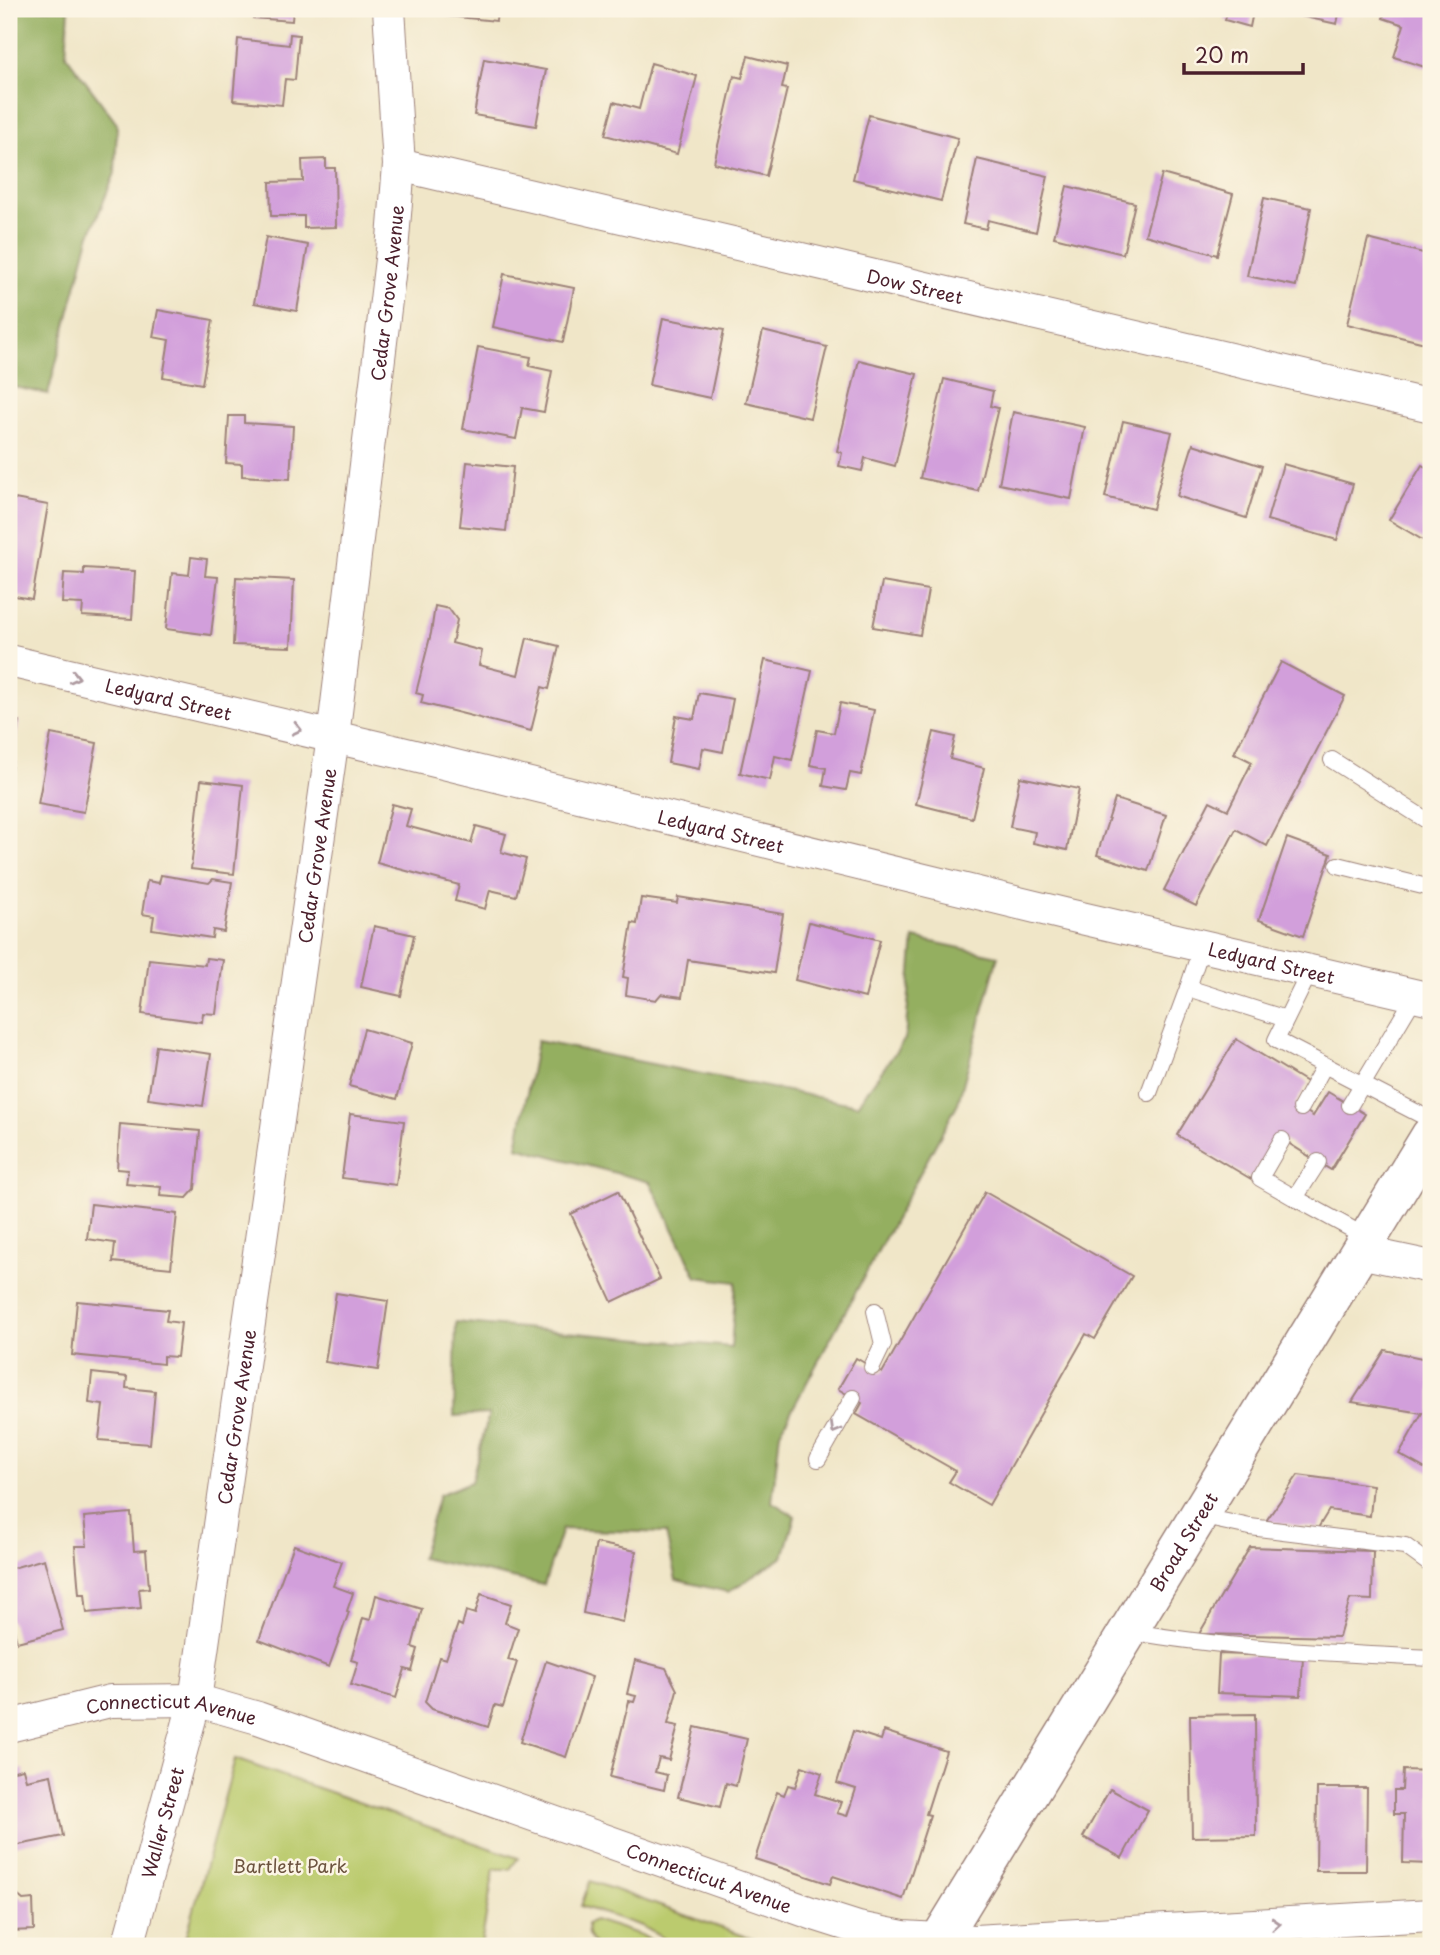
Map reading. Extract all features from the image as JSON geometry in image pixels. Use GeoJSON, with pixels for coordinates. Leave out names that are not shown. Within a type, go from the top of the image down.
{"type":"FeatureCollection","features":[{"type":"Feature","properties":{"kind":"main road","name":"Broad Street"},"geometry":{"type":"LineString","coordinates":[[937,1943],[1431,1135]]}},
{"type":"Feature","properties":{"kind":"street","name":"Cedar Grove Avenue"},"geometry":{"type":"LineString","coordinates":[[195,1700],[333,737],[390,265],[399,165],[389,9]]}},
{"type":"Feature","properties":{"kind":"street","name":"Dow Street"},"geometry":{"type":"LineString","coordinates":[[399,165],[1431,406]]}},
{"type":"Feature","properties":{"kind":"street","name":"Ledyard Street"},"geometry":{"type":"LineString","coordinates":[[9,661],[1423,997]]}},
{"type":"Feature","properties":{"kind":"street"},"geometry":{"type":"LineString","coordinates":[[1364,1245],[1431,1267]]}},
{"type":"Feature","properties":{"kind":"street","name":"Connecticut Avenue"},"geometry":{"type":"LineString","coordinates":[[9,1726],[110,1701],[195,1700],[258,1718],[847,1924],[937,1943],[1431,1915]]}},
{"type":"Feature","properties":{"kind":"street","name":"Waller Street"},"geometry":{"type":"LineString","coordinates":[[128,1946],[195,1700]]}},
{"type":"Feature","properties":{"kind":"lane"},"geometry":{"type":"LineString","coordinates":[[1332,760],[1431,823]]}},
{"type":"Feature","properties":{"kind":"lane"},"geometry":{"type":"LineString","coordinates":[[1338,865],[1431,888]]}},
{"type":"Feature","properties":{"kind":"lane"},"geometry":{"type":"LineString","coordinates":[[1149,1093],[1202,946]]}},
{"type":"Feature","properties":{"kind":"lane"},"geometry":{"type":"LineString","coordinates":[[1310,971],[1276,1040],[1431,1120]]}},
{"type":"Feature","properties":{"kind":"lane"},"geometry":{"type":"LineString","coordinates":[[1188,988],[1286,1019]]}},
{"type":"Feature","properties":{"kind":"lane"},"geometry":{"type":"LineString","coordinates":[[1350,1105],[1423,997]]}},
{"type":"Feature","properties":{"kind":"lane"},"geometry":{"type":"LineString","coordinates":[[1301,1108],[1324,1066]]}},
{"type":"Feature","properties":{"kind":"lane"},"geometry":{"type":"LineString","coordinates":[[1282,1140],[1260,1178],[1295,1198],[1364,1245]]}},
{"type":"Feature","properties":{"kind":"lane"},"geometry":{"type":"LineString","coordinates":[[1295,1198],[1318,1162]]}},
{"type":"Feature","properties":{"kind":"lane"},"geometry":{"type":"LineString","coordinates":[[872,1367],[883,1344],[875,1311]]}},
{"type":"Feature","properties":{"kind":"lane"},"geometry":{"type":"LineString","coordinates":[[818,1459],[853,1398]]}},
{"type":"Feature","properties":{"kind":"lane"},"geometry":{"type":"LineString","coordinates":[[1199,1516],[1250,1527],[1405,1546],[1431,1565]]}},
{"type":"Feature","properties":{"kind":"lane"},"geometry":{"type":"LineString","coordinates":[[1128,1631],[1181,1641],[1431,1658]]}},
{"type":"Feature","properties":{"kind":"green space"},"geometry":{"type":"Polygon","coordinates":[[[9,9],[69,9],[66,55],[117,124],[115,173],[89,237],[48,394],[9,386],[9,9]]]}},
{"type":"Feature","properties":{"kind":"green space"},"geometry":{"type":"Polygon","coordinates":[[[914,938],[998,956],[958,1103],[780,1432],[772,1502],[795,1516],[783,1557],[728,1592],[676,1580],[666,1533],[562,1529],[544,1585],[421,1558],[439,1495],[471,1482],[489,1414],[454,1416],[456,1322],[731,1347],[736,1282],[697,1277],[650,1182],[517,1147],[537,1041],[857,1105],[905,1039],[914,938]]]}},
{"type":"Feature","properties":{"kind":"green space","name":"Bartlett Park"},"geometry":{"type":"Polygon","coordinates":[[[235,1759],[518,1858],[510,1869],[494,1869],[481,1946],[184,1946],[235,1759]]]}},
{"type":"Feature","properties":{"kind":"green space"},"geometry":{"type":"Polygon","coordinates":[[[590,1881],[770,1946],[676,1946],[642,1926],[581,1906],[590,1881]]]}},
{"type":"Feature","properties":{"kind":"green space"},"geometry":{"type":"Polygon","coordinates":[[[594,1920],[641,1935],[661,1946],[595,1946],[588,1935],[587,1924],[594,1920]]]}},
{"type":"Feature","properties":{"kind":"building"},"geometry":{"type":"Polygon","coordinates":[[[254,9],[293,9],[292,21],[253,18],[254,9]]]}},
{"type":"Feature","properties":{"kind":"building"},"geometry":{"type":"Polygon","coordinates":[[[449,9],[497,9],[496,21],[448,16],[449,9]]]}},
{"type":"Feature","properties":{"kind":"building"},"geometry":{"type":"Polygon","coordinates":[[[1228,9],[1267,9],[1266,15],[1253,12],[1250,27],[1225,20],[1228,9]]]}},
{"type":"Feature","properties":{"kind":"building"},"geometry":{"type":"Polygon","coordinates":[[[1292,9],[1340,9],[1337,24],[1291,14],[1292,9]]]}},
{"type":"Feature","properties":{"kind":"building"},"geometry":{"type":"Polygon","coordinates":[[[1386,9],[1431,9],[1431,69],[1394,57],[1404,25],[1383,18],[1386,9]]]}},
{"type":"Feature","properties":{"kind":"building"},"geometry":{"type":"Polygon","coordinates":[[[290,34],[299,35],[295,80],[285,79],[282,105],[233,100],[238,39],[289,45],[290,34]]]}},
{"type":"Feature","properties":{"kind":"building"},"geometry":{"type":"Polygon","coordinates":[[[748,56],[787,66],[782,88],[787,89],[766,176],[714,163],[734,76],[742,78],[748,56]]]}},
{"type":"Feature","properties":{"kind":"building"},"geometry":{"type":"Polygon","coordinates":[[[484,59],[546,70],[536,126],[474,115],[484,59]]]}},
{"type":"Feature","properties":{"kind":"building"},"geometry":{"type":"Polygon","coordinates":[[[651,63],[697,76],[677,154],[605,135],[614,102],[639,109],[651,63]]]}},
{"type":"Feature","properties":{"kind":"building"},"geometry":{"type":"Polygon","coordinates":[[[869,115],[958,138],[941,201],[853,179],[869,115]]]}},
{"type":"Feature","properties":{"kind":"building"},"geometry":{"type":"Polygon","coordinates":[[[326,159],[326,168],[335,168],[336,227],[304,228],[304,216],[271,216],[270,182],[303,181],[302,160],[326,159]]]}},
{"type":"Feature","properties":{"kind":"building"},"geometry":{"type":"Polygon","coordinates":[[[977,159],[1048,176],[1036,232],[988,220],[986,229],[963,224],[977,159]]]}},
{"type":"Feature","properties":{"kind":"building"},"geometry":{"type":"Polygon","coordinates":[[[1162,174],[1233,194],[1217,255],[1145,235],[1162,174]]]}},
{"type":"Feature","properties":{"kind":"building"},"geometry":{"type":"Polygon","coordinates":[[[1067,186],[1135,203],[1123,254],[1054,237],[1067,186]]]}},
{"type":"Feature","properties":{"kind":"building"},"geometry":{"type":"Polygon","coordinates":[[[1264,198],[1311,208],[1296,286],[1247,276],[1264,198]]]}},
{"type":"Feature","properties":{"kind":"building"},"geometry":{"type":"Polygon","coordinates":[[[266,237],[308,245],[297,311],[254,303],[266,237]]]}},
{"type":"Feature","properties":{"kind":"building"},"geometry":{"type":"Polygon","coordinates":[[[1368,239],[1431,255],[1431,319],[1425,343],[1347,324],[1368,239]]]}},
{"type":"Feature","properties":{"kind":"building"},"geometry":{"type":"Polygon","coordinates":[[[504,274],[574,288],[563,342],[493,327],[504,274]]]}},
{"type":"Feature","properties":{"kind":"building"},"geometry":{"type":"Polygon","coordinates":[[[158,310],[213,320],[202,384],[163,377],[169,340],[153,337],[158,310]]]}},
{"type":"Feature","properties":{"kind":"building"},"geometry":{"type":"Polygon","coordinates":[[[663,318],[724,330],[710,398],[649,385],[663,318]]]}},
{"type":"Feature","properties":{"kind":"building"},"geometry":{"type":"Polygon","coordinates":[[[763,331],[827,347],[810,418],[746,403],[763,331]]]}},
{"type":"Feature","properties":{"kind":"building"},"geometry":{"type":"Polygon","coordinates":[[[478,347],[531,357],[529,366],[552,371],[544,412],[522,408],[516,439],[463,429],[478,347]]]}},
{"type":"Feature","properties":{"kind":"building"},"geometry":{"type":"Polygon","coordinates":[[[859,360],[917,374],[895,466],[865,458],[862,471],[839,466],[842,453],[837,451],[859,360]]]}},
{"type":"Feature","properties":{"kind":"building"},"geometry":{"type":"Polygon","coordinates":[[[944,379],[993,391],[990,406],[998,408],[978,491],[920,478],[944,379]]]}},
{"type":"Feature","properties":{"kind":"building"},"geometry":{"type":"Polygon","coordinates":[[[1013,412],[1085,427],[1071,499],[999,484],[1013,412]]]}},
{"type":"Feature","properties":{"kind":"building"},"geometry":{"type":"Polygon","coordinates":[[[229,416],[244,416],[244,423],[293,426],[290,479],[242,476],[242,464],[226,463],[229,416]]]}},
{"type":"Feature","properties":{"kind":"building"},"geometry":{"type":"Polygon","coordinates":[[[1123,421],[1172,432],[1153,509],[1105,497],[1123,421]]]}},
{"type":"Feature","properties":{"kind":"building"},"geometry":{"type":"Polygon","coordinates":[[[1193,444],[1262,466],[1246,518],[1177,496],[1193,444]]]}},
{"type":"Feature","properties":{"kind":"building"},"geometry":{"type":"Polygon","coordinates":[[[467,462],[513,467],[506,531],[460,526],[467,462]]]}},
{"type":"Feature","properties":{"kind":"building"},"geometry":{"type":"Polygon","coordinates":[[[1283,464],[1353,484],[1337,540],[1267,520],[1283,464]]]}},
{"type":"Feature","properties":{"kind":"building"},"geometry":{"type":"Polygon","coordinates":[[[1422,465],[1431,470],[1431,545],[1389,520],[1422,465]]]}},
{"type":"Feature","properties":{"kind":"building"},"geometry":{"type":"Polygon","coordinates":[[[9,498],[48,505],[32,599],[9,595],[9,498]]]}},
{"type":"Feature","properties":{"kind":"building"},"geometry":{"type":"Polygon","coordinates":[[[191,557],[207,559],[205,576],[218,577],[211,635],[166,629],[172,573],[189,575],[191,557]]]}},
{"type":"Feature","properties":{"kind":"building"},"geometry":{"type":"Polygon","coordinates":[[[84,568],[135,571],[132,619],[82,616],[83,604],[62,603],[64,573],[84,574],[84,568]]]}},
{"type":"Feature","properties":{"kind":"building"},"geometry":{"type":"Polygon","coordinates":[[[236,577],[294,580],[291,647],[233,645],[236,577]]]}},
{"type":"Feature","properties":{"kind":"building"},"geometry":{"type":"Polygon","coordinates":[[[882,582],[928,590],[920,635],[873,627],[882,582]]]}},
{"type":"Feature","properties":{"kind":"building"},"geometry":{"type":"Polygon","coordinates":[[[435,606],[449,609],[457,620],[452,643],[482,651],[479,665],[518,675],[527,638],[559,646],[549,689],[542,687],[531,731],[421,703],[423,695],[416,693],[435,606]]]}},
{"type":"Feature","properties":{"kind":"building"},"geometry":{"type":"Polygon","coordinates":[[[765,660],[812,671],[792,760],[775,756],[770,780],[740,773],[765,660]]]}},
{"type":"Feature","properties":{"kind":"building"},"geometry":{"type":"Polygon","coordinates":[[[1281,662],[1345,696],[1267,846],[1236,829],[1196,906],[1164,890],[1210,801],[1228,810],[1252,762],[1234,753],[1281,662]]]}},
{"type":"Feature","properties":{"kind":"building"},"geometry":{"type":"Polygon","coordinates":[[[699,693],[733,699],[723,752],[703,748],[699,769],[668,763],[676,716],[694,719],[699,693]]]}},
{"type":"Feature","properties":{"kind":"building"},"geometry":{"type":"Polygon","coordinates":[[[840,703],[874,710],[861,775],[850,773],[846,790],[823,786],[826,768],[810,765],[817,730],[834,733],[840,703]]]}},
{"type":"Feature","properties":{"kind":"building"},"geometry":{"type":"Polygon","coordinates":[[[9,719],[19,721],[10,776],[9,776],[9,719]]]}},
{"type":"Feature","properties":{"kind":"building"},"geometry":{"type":"Polygon","coordinates":[[[934,732],[955,737],[950,759],[984,768],[972,818],[916,804],[934,732]]]}},
{"type":"Feature","properties":{"kind":"building"},"geometry":{"type":"Polygon","coordinates":[[[51,734],[97,743],[84,812],[38,804],[51,734]]]}},
{"type":"Feature","properties":{"kind":"building"},"geometry":{"type":"Polygon","coordinates":[[[1020,777],[1079,789],[1067,850],[1033,843],[1035,832],[1010,827],[1020,777]]]}},
{"type":"Feature","properties":{"kind":"building"},"geometry":{"type":"Polygon","coordinates":[[[201,780],[243,785],[234,874],[191,869],[201,780]]]}},
{"type":"Feature","properties":{"kind":"building"},"geometry":{"type":"Polygon","coordinates":[[[1115,799],[1166,815],[1148,871],[1097,855],[1115,799]]]}},
{"type":"Feature","properties":{"kind":"building"},"geometry":{"type":"Polygon","coordinates":[[[392,804],[411,809],[406,826],[471,843],[476,826],[506,834],[501,852],[526,859],[516,896],[490,890],[485,909],[455,901],[459,885],[377,863],[392,804]]]}},
{"type":"Feature","properties":{"kind":"building"},"geometry":{"type":"Polygon","coordinates":[[[1287,838],[1331,854],[1303,936],[1259,920],[1287,838]]]}},
{"type":"Feature","properties":{"kind":"building"},"geometry":{"type":"Polygon","coordinates":[[[161,875],[209,883],[213,879],[232,882],[224,932],[213,930],[212,938],[152,929],[154,916],[142,914],[147,881],[159,883],[161,875]]]}},
{"type":"Feature","properties":{"kind":"building"},"geometry":{"type":"Polygon","coordinates":[[[678,897],[783,914],[774,973],[688,960],[682,997],[661,994],[656,1000],[626,995],[628,978],[623,977],[632,923],[637,924],[641,898],[677,903],[678,897]]]}},
{"type":"Feature","properties":{"kind":"building"},"geometry":{"type":"Polygon","coordinates":[[[809,922],[880,940],[865,998],[795,980],[809,922]]]}},
{"type":"Feature","properties":{"kind":"building"},"geometry":{"type":"Polygon","coordinates":[[[374,926],[414,935],[401,996],[361,987],[374,926]]]}},
{"type":"Feature","properties":{"kind":"building"},"geometry":{"type":"Polygon","coordinates":[[[206,958],[223,960],[216,1014],[203,1013],[202,1022],[142,1014],[149,959],[205,965],[206,958]]]}},
{"type":"Feature","properties":{"kind":"building"},"geometry":{"type":"Polygon","coordinates":[[[364,1029],[412,1043],[397,1099],[349,1086],[364,1029]]]}},
{"type":"Feature","properties":{"kind":"building"},"geometry":{"type":"Polygon","coordinates":[[[1236,1039],[1308,1083],[1295,1104],[1313,1116],[1328,1092],[1365,1114],[1331,1170],[1277,1136],[1251,1179],[1177,1135],[1236,1039]]]}},
{"type":"Feature","properties":{"kind":"building"},"geometry":{"type":"Polygon","coordinates":[[[156,1046],[211,1054],[203,1106],[148,1099],[156,1046]]]}},
{"type":"Feature","properties":{"kind":"building"},"geometry":{"type":"Polygon","coordinates":[[[350,1114],[404,1121],[396,1185],[342,1178],[350,1114]]]}},
{"type":"Feature","properties":{"kind":"building"},"geometry":{"type":"Polygon","coordinates":[[[120,1124],[200,1131],[195,1189],[187,1198],[160,1196],[161,1187],[126,1184],[128,1170],[117,1169],[120,1124]]]}},
{"type":"Feature","properties":{"kind":"building"},"geometry":{"type":"Polygon","coordinates":[[[618,1191],[660,1279],[612,1302],[571,1214],[618,1191]]]}},
{"type":"Feature","properties":{"kind":"building"},"geometry":{"type":"Polygon","coordinates":[[[985,1192],[1132,1276],[1095,1339],[1086,1334],[989,1505],[949,1482],[956,1471],[856,1414],[862,1403],[838,1389],[856,1358],[882,1373],[985,1192]]]}},
{"type":"Feature","properties":{"kind":"building"},"geometry":{"type":"Polygon","coordinates":[[[91,1204],[177,1214],[171,1268],[113,1262],[115,1243],[87,1239],[91,1204]]]}},
{"type":"Feature","properties":{"kind":"building"},"geometry":{"type":"Polygon","coordinates":[[[336,1293],[388,1301],[378,1370],[325,1362],[336,1293]]]}},
{"type":"Feature","properties":{"kind":"building"},"geometry":{"type":"Polygon","coordinates":[[[77,1301],[168,1310],[166,1321],[181,1323],[177,1357],[163,1356],[163,1364],[72,1355],[77,1301]]]}},
{"type":"Feature","properties":{"kind":"building"},"geometry":{"type":"Polygon","coordinates":[[[1385,1350],[1431,1360],[1431,1472],[1399,1454],[1422,1413],[1352,1402],[1385,1350]]]}},
{"type":"Feature","properties":{"kind":"building"},"geometry":{"type":"Polygon","coordinates":[[[92,1373],[127,1377],[126,1388],[155,1391],[150,1444],[99,1440],[103,1405],[89,1403],[92,1373]]]}},
{"type":"Feature","properties":{"kind":"building"},"geometry":{"type":"Polygon","coordinates":[[[1298,1475],[1373,1485],[1370,1516],[1329,1510],[1318,1528],[1266,1521],[1298,1475]]]}},
{"type":"Feature","properties":{"kind":"building"},"geometry":{"type":"Polygon","coordinates":[[[131,1513],[134,1551],[146,1550],[149,1588],[139,1589],[141,1608],[87,1613],[85,1594],[79,1594],[75,1546],[87,1546],[84,1517],[131,1513]]]}},
{"type":"Feature","properties":{"kind":"building"},"geometry":{"type":"Polygon","coordinates":[[[596,1543],[636,1551],[623,1622],[583,1613],[596,1543]]]}},
{"type":"Feature","properties":{"kind":"building"},"geometry":{"type":"Polygon","coordinates":[[[294,1545],[342,1562],[333,1586],[353,1593],[329,1667],[259,1640],[294,1545]]]}},
{"type":"Feature","properties":{"kind":"building"},"geometry":{"type":"Polygon","coordinates":[[[1250,1547],[1373,1551],[1372,1600],[1350,1599],[1339,1637],[1199,1634],[1250,1547]]]}},
{"type":"Feature","properties":{"kind":"building"},"geometry":{"type":"Polygon","coordinates":[[[44,1559],[63,1630],[17,1642],[9,1619],[9,1569],[44,1559]]]}},
{"type":"Feature","properties":{"kind":"building"},"geometry":{"type":"Polygon","coordinates":[[[481,1594],[511,1604],[505,1623],[518,1628],[508,1660],[517,1662],[503,1707],[495,1705],[488,1727],[432,1709],[425,1702],[439,1657],[446,1659],[458,1624],[462,1626],[466,1611],[475,1614],[481,1594]]]}},
{"type":"Feature","properties":{"kind":"building"},"geometry":{"type":"Polygon","coordinates":[[[376,1595],[422,1609],[412,1647],[418,1649],[412,1671],[405,1669],[396,1698],[351,1685],[358,1662],[351,1660],[363,1618],[370,1620],[376,1595]]]}},
{"type":"Feature","properties":{"kind":"building"},"geometry":{"type":"Polygon","coordinates":[[[1219,1654],[1303,1657],[1301,1696],[1217,1693],[1219,1654]]]}},
{"type":"Feature","properties":{"kind":"building"},"geometry":{"type":"Polygon","coordinates":[[[635,1660],[666,1668],[677,1690],[668,1724],[678,1726],[669,1760],[659,1758],[655,1772],[667,1775],[664,1790],[610,1777],[629,1701],[634,1702],[636,1696],[627,1694],[635,1660]]]}},
{"type":"Feature","properties":{"kind":"building"},"geometry":{"type":"Polygon","coordinates":[[[546,1661],[592,1677],[566,1757],[520,1742],[546,1661]]]}},
{"type":"Feature","properties":{"kind":"building"},"geometry":{"type":"Polygon","coordinates":[[[1255,1714],[1256,1836],[1192,1837],[1190,1715],[1255,1714]]]}},
{"type":"Feature","properties":{"kind":"building"},"geometry":{"type":"Polygon","coordinates":[[[695,1727],[747,1739],[736,1786],[726,1783],[720,1807],[678,1797],[695,1727]]]}},
{"type":"Feature","properties":{"kind":"building"},"geometry":{"type":"Polygon","coordinates":[[[853,1731],[881,1740],[884,1731],[946,1751],[926,1814],[930,1815],[903,1899],[833,1876],[830,1884],[755,1859],[777,1792],[784,1795],[788,1785],[795,1787],[802,1766],[822,1773],[815,1794],[841,1802],[837,1813],[847,1816],[856,1789],[837,1783],[853,1731]]]}},
{"type":"Feature","properties":{"kind":"building"},"geometry":{"type":"Polygon","coordinates":[[[23,1769],[26,1780],[51,1775],[63,1836],[9,1847],[9,1772],[23,1769]]]}},
{"type":"Feature","properties":{"kind":"building"},"geometry":{"type":"Polygon","coordinates":[[[1403,1770],[1431,1771],[1431,1864],[1403,1863],[1404,1814],[1394,1814],[1394,1790],[1402,1790],[1403,1770]]]}},
{"type":"Feature","properties":{"kind":"building"},"geometry":{"type":"Polygon","coordinates":[[[1317,1788],[1367,1788],[1366,1871],[1316,1871],[1317,1788]]]}},
{"type":"Feature","properties":{"kind":"building"},"geometry":{"type":"Polygon","coordinates":[[[1110,1789],[1148,1810],[1122,1858],[1083,1837],[1110,1789]]]}},
{"type":"Feature","properties":{"kind":"building"},"geometry":{"type":"Polygon","coordinates":[[[9,1888],[23,1900],[33,1899],[34,1930],[9,1931],[9,1888]]]}}]}
